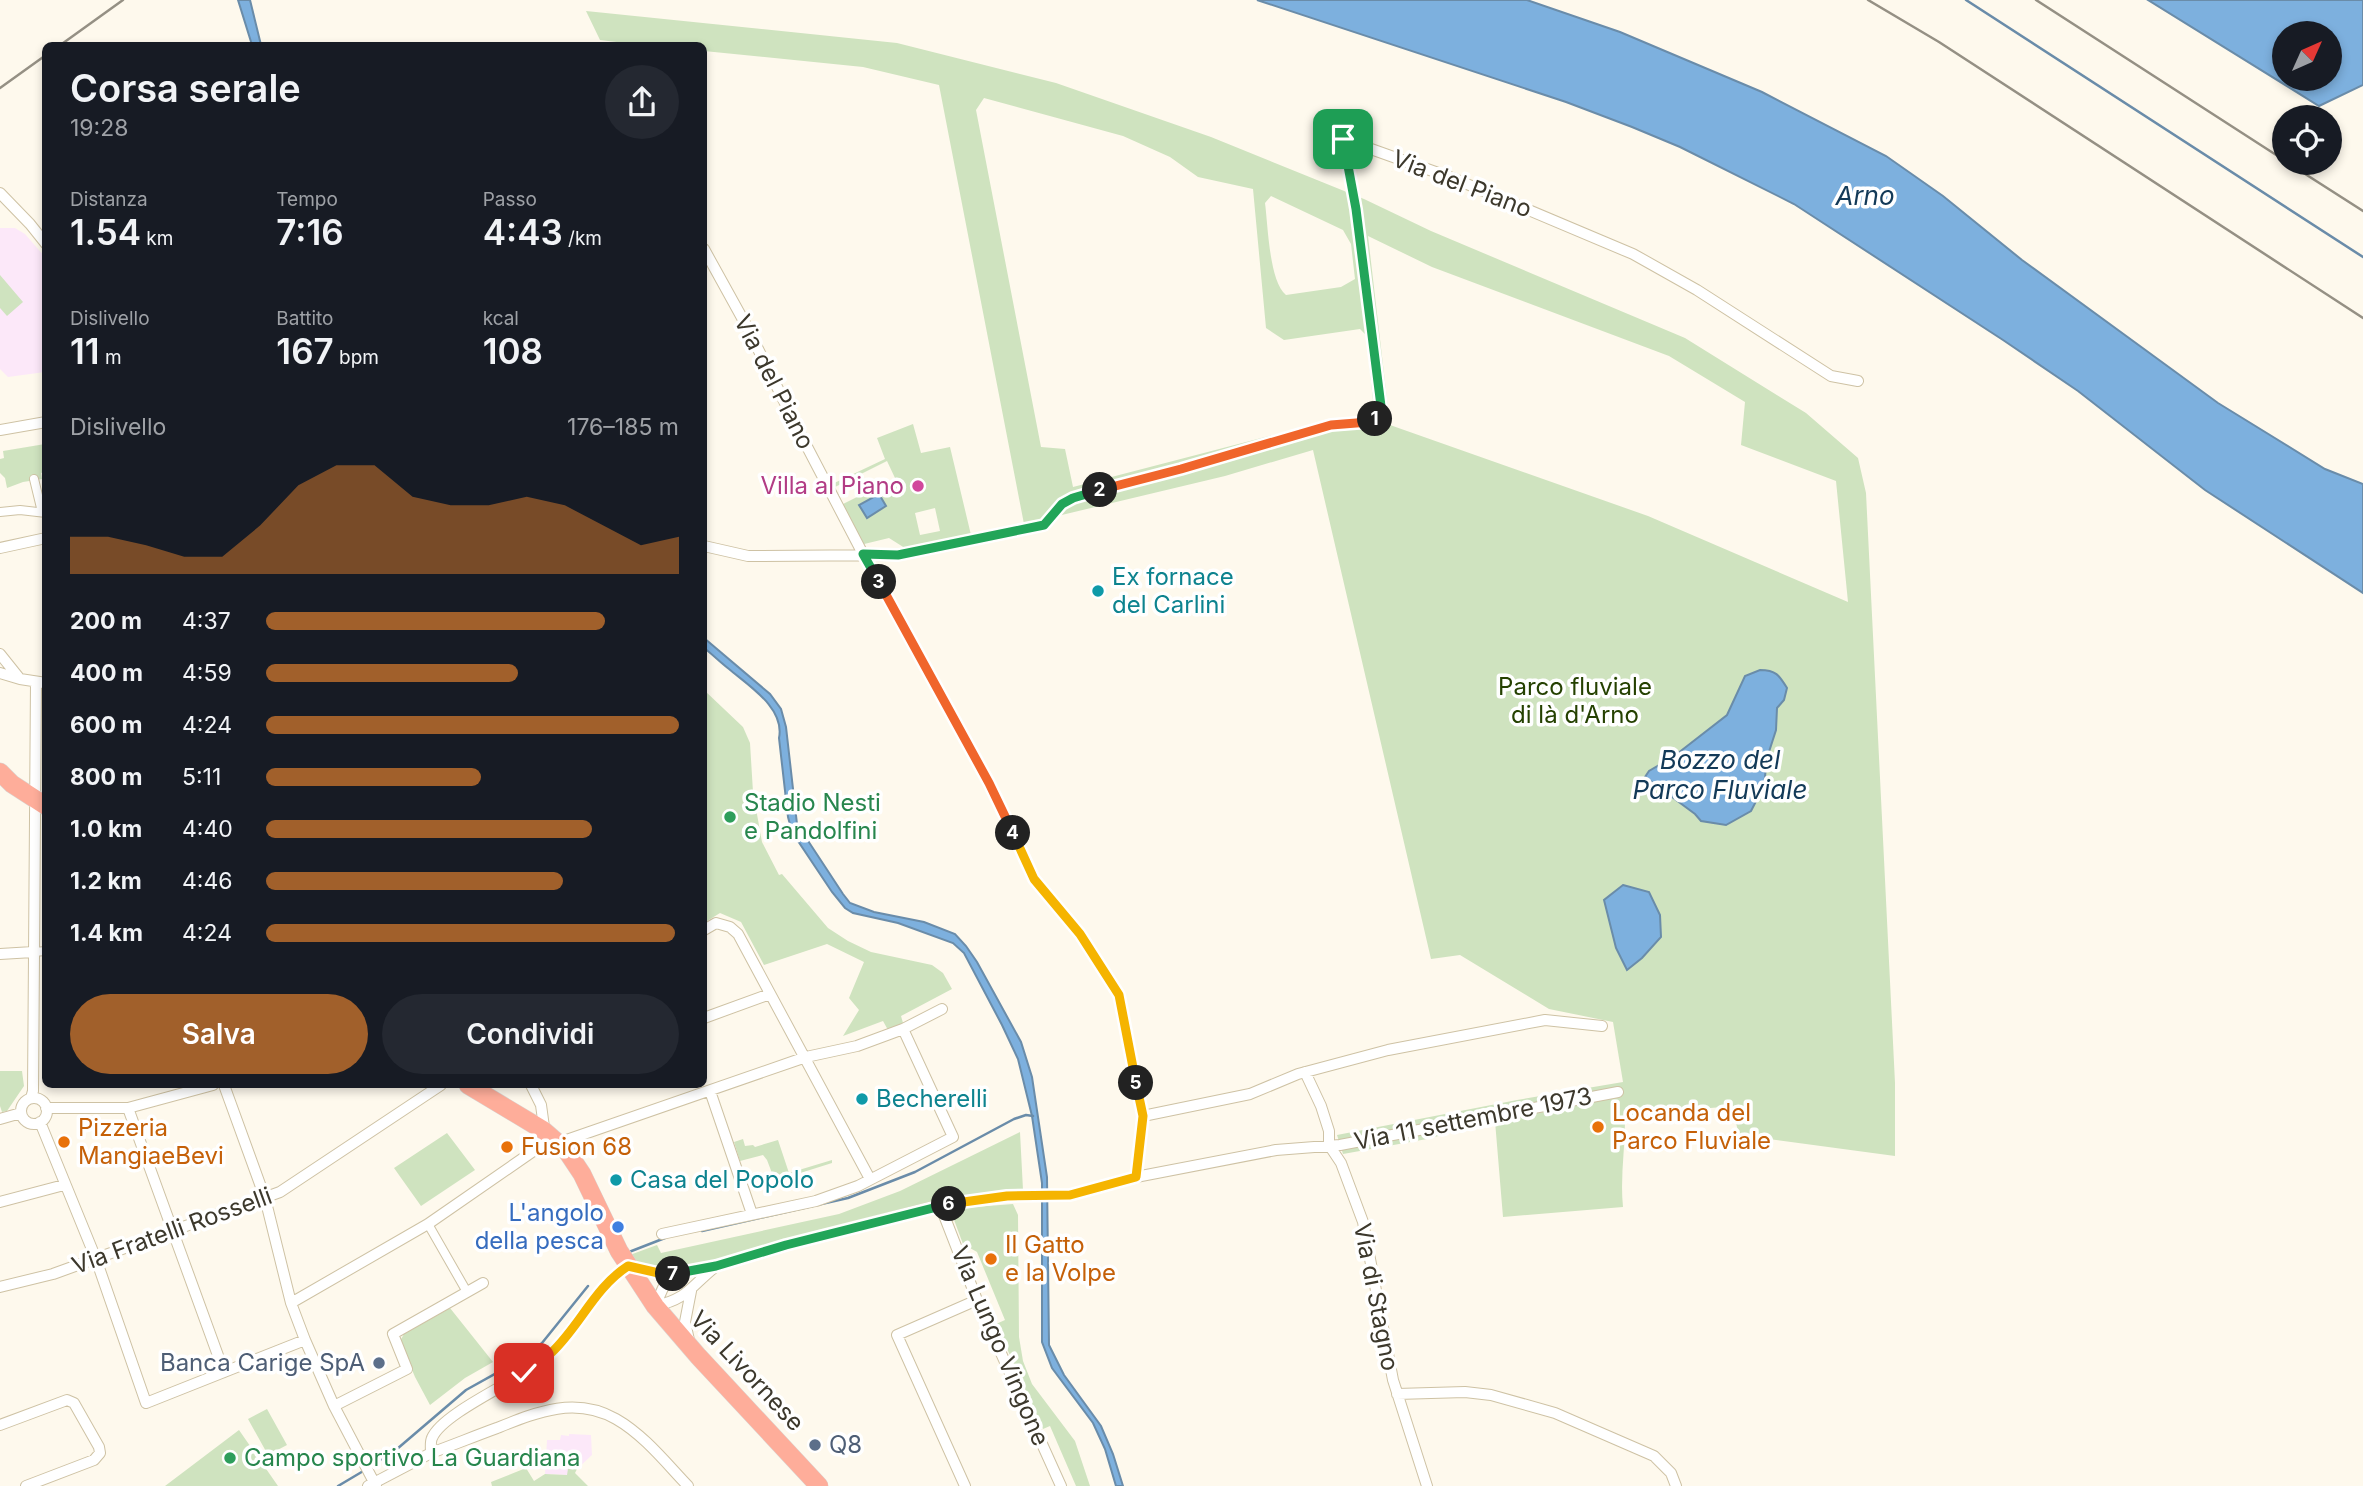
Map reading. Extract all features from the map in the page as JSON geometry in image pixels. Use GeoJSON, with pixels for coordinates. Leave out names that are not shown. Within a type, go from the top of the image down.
{"type":"FeatureCollection","features":[{"type":"Feature","properties":{"kind":"main road"},"geometry":{"type":"LineString","coordinates":[[0,772],[40,802]]}},
{"type":"Feature","properties":{"kind":"main road","name":"Via Livornese"},"geometry":{"type":"LineString","coordinates":[[473,1088],[540,1130],[578,1167],[628,1266],[655,1306],[819,1486]]}},
{"type":"Feature","properties":{"kind":"street","name":"Via del Piano"},"geometry":{"type":"LineString","coordinates":[[707,547],[748,556],[898,555],[1044,525],[1062,504],[1073,498],[1331,425],[1369,422],[1377,418],[1381,406],[1356,209],[1343,139],[1455,179],[1633,254],[1697,290],[1830,376],[1858,382]]}},
{"type":"Feature","properties":{"kind":"street"},"geometry":{"type":"LineString","coordinates":[[0,193],[42,239]]}},
{"type":"Feature","properties":{"kind":"street","name":"Via del Piano"},"geometry":{"type":"LineString","coordinates":[[707,254],[863,554]]}},
{"type":"Feature","properties":{"kind":"street"},"geometry":{"type":"LineString","coordinates":[[0,430],[42,423]]}},
{"type":"Feature","properties":{"kind":"street"},"geometry":{"type":"LineString","coordinates":[[34,479],[42,506]]}},
{"type":"Feature","properties":{"kind":"street"},"geometry":{"type":"LineString","coordinates":[[0,512],[20,510],[42,513]]}},
{"type":"Feature","properties":{"kind":"street"},"geometry":{"type":"LineString","coordinates":[[0,548],[42,539]]}},
{"type":"Feature","properties":{"kind":"street"},"geometry":{"type":"LineString","coordinates":[[863,554],[989,783],[1034,879],[1080,934],[1119,995],[1143,1116],[1136,1177]]}},
{"type":"Feature","properties":{"kind":"street"},"geometry":{"type":"LineString","coordinates":[[0,654],[20,679]]}},
{"type":"Feature","properties":{"kind":"street"},"geometry":{"type":"LineString","coordinates":[[0,673],[41,682],[31,1098]]}},
{"type":"Feature","properties":{"kind":"street"},"geometry":{"type":"LineString","coordinates":[[707,928],[716,923],[730,927],[738,934],[870,1179]]}},
{"type":"Feature","properties":{"kind":"street"},"geometry":{"type":"LineString","coordinates":[[0,954],[42,951]]}},
{"type":"Feature","properties":{"kind":"street"},"geometry":{"type":"LineString","coordinates":[[707,1017],[770,993]]}},
{"type":"Feature","properties":{"kind":"street"},"geometry":{"type":"LineString","coordinates":[[540,1130],[710,1091],[806,1058],[857,1046],[903,1030],[942,1009]]}},
{"type":"Feature","properties":{"kind":"street"},"geometry":{"type":"LineString","coordinates":[[1143,1116],[1250,1094],[1305,1072],[1388,1050],[1545,1020],[1602,1026]]}},
{"type":"Feature","properties":{"kind":"street"},"geometry":{"type":"LineString","coordinates":[[662,1234],[816,1201],[858,1186],[953,1137],[903,1030]]}},
{"type":"Feature","properties":{"kind":"street","name":"Via di Stagno"},"geometry":{"type":"LineString","coordinates":[[1305,1072],[1321,1106],[1329,1131],[1329,1145],[1341,1163],[1363,1222],[1397,1394],[1465,1392],[1491,1395],[1555,1413],[1654,1456],[1671,1473],[1676,1486]]}},
{"type":"Feature","properties":{"kind":"street"},"geometry":{"type":"LineString","coordinates":[[46,1108],[128,1108],[202,1088]]}},
{"type":"Feature","properties":{"kind":"street"},"geometry":{"type":"LineString","coordinates":[[225,1088],[265,1198],[291,1303],[304,1340],[372,1483],[431,1453],[539,1411],[567,1406],[593,1409],[617,1420],[642,1439],[688,1486]]}},
{"type":"Feature","properties":{"kind":"street","name":"Via Fratelli Rosselli"},"geometry":{"type":"LineString","coordinates":[[0,1287],[53,1275],[280,1192],[436,1088]]}},
{"type":"Feature","properties":{"kind":"street"},"geometry":{"type":"LineString","coordinates":[[532,1088],[540,1130]]}},
{"type":"Feature","properties":{"kind":"street"},"geometry":{"type":"LineString","coordinates":[[291,1303],[428,1224],[544,1127],[541,1105],[532,1088]]}},
{"type":"Feature","properties":{"kind":"street"},"geometry":{"type":"LineString","coordinates":[[710,1091],[752,1214]]}},
{"type":"Feature","properties":{"kind":"street","name":"Via 11 settembre 1973"},"geometry":{"type":"LineString","coordinates":[[628,1266],[663,1274],[677,1274],[716,1266],[940,1205],[1007,1196],[1070,1195],[1136,1177],[1276,1150],[1340,1144],[1618,1092]]}},
{"type":"Feature","properties":{"kind":"street"},"geometry":{"type":"LineString","coordinates":[[31,1098],[39,1099],[46,1108],[46,1116],[40,1122],[28,1122],[21,1113],[24,1102],[31,1098]]}},
{"type":"Feature","properties":{"kind":"street"},"geometry":{"type":"LineString","coordinates":[[128,1108],[224,1373]]}},
{"type":"Feature","properties":{"kind":"street"},"geometry":{"type":"LineString","coordinates":[[0,1119],[21,1113]]}},
{"type":"Feature","properties":{"kind":"street"},"geometry":{"type":"LineString","coordinates":[[40,1122],[96,1259],[146,1404],[304,1340]]}},
{"type":"Feature","properties":{"kind":"street"},"geometry":{"type":"LineString","coordinates":[[0,1202],[64,1185]]}},
{"type":"Feature","properties":{"kind":"street","name":"Via Lungo Vingone"},"geometry":{"type":"LineString","coordinates":[[940,1205],[977,1300],[1061,1486]]}},
{"type":"Feature","properties":{"kind":"street"},"geometry":{"type":"LineString","coordinates":[[428,1224],[467,1292]]}},
{"type":"Feature","properties":{"kind":"street"},"geometry":{"type":"LineString","coordinates":[[431,1453],[431,1439],[436,1431],[474,1402],[552,1353],[607,1283],[628,1266]]}},
{"type":"Feature","properties":{"kind":"street"},"geometry":{"type":"LineString","coordinates":[[655,1306],[677,1300],[691,1291],[702,1277],[716,1266]]}},
{"type":"Feature","properties":{"kind":"street"},"geometry":{"type":"LineString","coordinates":[[655,1306],[663,1288],[677,1274]]}},
{"type":"Feature","properties":{"kind":"street"},"geometry":{"type":"LineString","coordinates":[[334,1406],[407,1368],[393,1334],[483,1283]]}},
{"type":"Feature","properties":{"kind":"street"},"geometry":{"type":"LineString","coordinates":[[691,1291],[686,1315],[687,1334],[698,1356]]}},
{"type":"Feature","properties":{"kind":"street"},"geometry":{"type":"LineString","coordinates":[[965,1486],[897,1335],[977,1300]]}},
{"type":"Feature","properties":{"kind":"street"},"geometry":{"type":"LineString","coordinates":[[1397,1394],[1427,1486]]}},
{"type":"Feature","properties":{"kind":"street"},"geometry":{"type":"LineString","coordinates":[[0,1425],[67,1400],[74,1403],[99,1447],[100,1453],[94,1460],[26,1486]]}},
{"type":"Feature","properties":{"kind":"shaded area"},"geometry":{"type":"Polygon","coordinates":[[[0,228],[15,228],[25,234],[42,254],[42,372],[8,377],[0,369],[0,228]]]}},
{"type":"Feature","properties":{"kind":"shaded area"},"geometry":{"type":"Polygon","coordinates":[[[561,1435],[591,1435],[592,1455],[577,1469],[568,1469],[568,1475],[545,1474],[547,1440],[560,1440],[561,1435]]]}},
{"type":"Feature","properties":{"kind":"green space","name":"Parco fluviale di là d'Arno"},"geometry":{"type":"Polygon","coordinates":[[[586,11],[897,43],[1056,83],[1211,137],[1364,199],[1431,231],[1685,338],[1806,413],[1858,458],[1866,493],[1895,1083],[1895,1156],[1739,1135],[1733,1111],[1723,1107],[1634,1114],[1625,1121],[1623,1207],[1503,1217],[1495,1121],[1427,1139],[1343,1154],[1337,1135],[1623,1082],[1613,1022],[1549,1009],[1460,955],[1431,959],[1313,450],[1225,476],[1024,524],[939,85],[863,67],[707,51],[707,42],[600,40],[586,11]],[[984,98],[976,110],[1041,447],[1065,449],[1073,487],[1327,421],[1364,417],[1373,400],[1366,335],[1360,329],[1284,340],[1266,328],[1253,189],[1198,177],[1170,157],[1123,136],[984,98]],[[1271,196],[1265,203],[1270,252],[1276,278],[1286,295],[1341,287],[1355,279],[1351,244],[1343,230],[1271,196]],[[1368,236],[1390,425],[1648,516],[1848,602],[1836,481],[1741,445],[1745,402],[1669,356],[1432,267],[1368,236]]]}},
{"type":"Feature","properties":{"kind":"green space"},"geometry":{"type":"Polygon","coordinates":[[[0,275],[23,302],[7,316],[0,308],[0,275]]]}},
{"type":"Feature","properties":{"kind":"green space","name":"Villa al Piano"},"geometry":{"type":"Polygon","coordinates":[[[913,424],[921,453],[950,447],[971,535],[908,550],[889,538],[860,545],[830,485],[885,459],[877,438],[913,424]],[[887,461],[835,487],[843,504],[895,478],[887,461]],[[935,508],[915,513],[920,535],[940,531],[935,508]]]}},
{"type":"Feature","properties":{"kind":"green space"},"geometry":{"type":"Polygon","coordinates":[[[42,444],[42,479],[7,488],[5,478],[0,473],[3,451],[42,444]]]}},
{"type":"Feature","properties":{"kind":"green space"},"geometry":{"type":"Polygon","coordinates":[[[707,693],[743,727],[750,743],[753,792],[762,842],[779,875],[782,874],[828,928],[871,952],[932,965],[943,973],[952,989],[901,1016],[903,1023],[888,1030],[883,1021],[843,1036],[859,1010],[849,998],[864,962],[827,944],[764,965],[741,922],[720,913],[707,921],[707,693]]]}},
{"type":"Feature","properties":{"kind":"green space"},"geometry":{"type":"Polygon","coordinates":[[[0,1071],[22,1071],[24,1086],[7,1111],[2,1112],[0,1106],[0,1071]]]}},
{"type":"Feature","properties":{"kind":"green space"},"geometry":{"type":"Polygon","coordinates":[[[1020,1132],[1023,1190],[953,1198],[722,1261],[662,1272],[630,1260],[627,1256],[657,1245],[661,1253],[839,1214],[900,1191],[1020,1132]]]}},
{"type":"Feature","properties":{"kind":"green space"},"geometry":{"type":"Polygon","coordinates":[[[447,1133],[475,1170],[421,1206],[394,1168],[447,1133]]]}},
{"type":"Feature","properties":{"kind":"green space"},"geometry":{"type":"Polygon","coordinates":[[[743,1139],[745,1146],[755,1147],[778,1140],[789,1173],[832,1160],[832,1163],[775,1181],[763,1155],[740,1161],[734,1142],[743,1139]]]}},
{"type":"Feature","properties":{"kind":"green space"},"geometry":{"type":"Polygon","coordinates":[[[1013,1204],[1018,1215],[1019,1337],[1023,1361],[1032,1384],[1075,1441],[1090,1486],[1076,1486],[1050,1426],[1043,1429],[996,1324],[1005,1320],[977,1252],[963,1244],[950,1209],[1013,1204]]]}},
{"type":"Feature","properties":{"kind":"green space"},"geometry":{"type":"Polygon","coordinates":[[[450,1308],[493,1362],[465,1378],[430,1405],[400,1341],[404,1334],[450,1308]]]}},
{"type":"Feature","properties":{"kind":"green space"},"geometry":{"type":"Polygon","coordinates":[[[267,1409],[287,1445],[268,1455],[248,1419],[267,1409]]]}},
{"type":"Feature","properties":{"kind":"green space","name":"Campo sportivo La Guardiana"},"geometry":{"type":"Polygon","coordinates":[[[239,1430],[278,1486],[165,1486],[239,1430]]]}},
{"type":"Feature","properties":{"kind":"green space"},"geometry":{"type":"Polygon","coordinates":[[[526,1468],[534,1481],[545,1474],[567,1475],[568,1469],[577,1469],[575,1473],[588,1486],[492,1486],[491,1482],[526,1468]]]}},
{"type":"Feature","properties":{"kind":"water"},"geometry":{"type":"Polygon","coordinates":[[[238,0],[250,0],[260,42],[251,42],[238,0]]]}},
{"type":"Feature","properties":{"kind":"water","name":"Arno"},"geometry":{"type":"Polygon","coordinates":[[[1257,0],[1527,0],[1620,32],[1762,92],[1886,156],[1943,196],[2022,260],[2218,403],[2325,469],[2363,484],[2363,593],[2205,490],[2078,391],[1794,204],[1680,147],[1632,127],[1566,102],[1257,0]]]}},
{"type":"Feature","properties":{"kind":"water"},"geometry":{"type":"Polygon","coordinates":[[[2148,0],[2363,0],[2363,85],[2321,105],[2295,91],[2342,91],[2342,21],[2272,21],[2272,77],[2148,0]]]}},
{"type":"Feature","properties":{"kind":"water"},"geometry":{"type":"Polygon","coordinates":[[[879,494],[886,506],[867,518],[859,505],[879,494]]]}},
{"type":"Feature","properties":{"kind":"water"},"geometry":{"type":"Polygon","coordinates":[[[707,641],[770,694],[781,709],[786,727],[797,824],[850,903],[874,912],[924,922],[955,934],[977,962],[1021,1042],[1032,1077],[1047,1177],[1049,1345],[1064,1375],[1101,1426],[1123,1486],[1116,1486],[1105,1449],[1093,1423],[1052,1368],[1042,1342],[1042,1183],[1032,1116],[1018,1059],[964,953],[953,943],[898,923],[853,913],[845,908],[832,892],[792,832],[777,717],[755,690],[707,650],[707,641]]]}},
{"type":"Feature","properties":{"kind":"water","name":"Bozzo del Parco Fluviale"},"geometry":{"type":"Polygon","coordinates":[[[1760,670],[1776,674],[1787,688],[1784,700],[1777,708],[1776,730],[1767,758],[1764,786],[1751,811],[1726,825],[1701,821],[1645,777],[1649,771],[1673,757],[1727,715],[1745,676],[1760,670]]]}},
{"type":"Feature","properties":{"kind":"water"},"geometry":{"type":"Polygon","coordinates":[[[1623,885],[1649,892],[1660,915],[1661,937],[1627,970],[1616,948],[1604,900],[1623,885]]]}},
{"type":"Feature","properties":{"kind":"waterway"},"geometry":{"type":"LineString","coordinates":[[1966,0],[2363,257]]}},
{"type":"Feature","properties":{"kind":"waterway"},"geometry":{"type":"LineString","coordinates":[[702,1231],[848,1198],[915,1172],[1014,1119],[1033,1116]]}},
{"type":"Feature","properties":{"kind":"waterway"},"geometry":{"type":"LineString","coordinates":[[629,1252],[665,1238]]}},
{"type":"Feature","properties":{"kind":"waterway"},"geometry":{"type":"LineString","coordinates":[[371,1466],[397,1449],[466,1390],[527,1356],[542,1343],[588,1286]]}},
{"type":"Feature","properties":{"kind":"waterway"},"geometry":{"type":"LineString","coordinates":[[338,1486],[365,1470]]}},
{"type":"Feature","properties":{"kind":"railway"},"geometry":{"type":"LineString","coordinates":[[65,42],[123,0]]}},
{"type":"Feature","properties":{"kind":"railway"},"geometry":{"type":"LineString","coordinates":[[1868,0],[1939,42],[2363,318]]}},
{"type":"Feature","properties":{"kind":"railway"},"geometry":{"type":"LineString","coordinates":[[2036,0],[2272,152]]}},
{"type":"Feature","properties":{"kind":"railway"},"geometry":{"type":"LineString","coordinates":[[0,88],[42,58]]}},
{"type":"Feature","properties":{"kind":"railway"},"geometry":{"type":"LineString","coordinates":[[2307,175],[2363,211]]}},
{"type":"Feature","properties":{"kind":"place","name":"Villa al Piano"},"geometry":{"type":"Point","coordinates":[918,486]}},
{"type":"Feature","properties":{"kind":"place","name":"Ex fornace del Carlini"},"geometry":{"type":"Point","coordinates":[1098,591]}},
{"type":"Feature","properties":{"kind":"place","name":"Stadio Nesti e Pandolfini"},"geometry":{"type":"Point","coordinates":[730,817]}},
{"type":"Feature","properties":{"kind":"place","name":"Becherelli"},"geometry":{"type":"Point","coordinates":[862,1099]}},
{"type":"Feature","properties":{"kind":"place","name":"Locanda del Parco Fluviale"},"geometry":{"type":"Point","coordinates":[1598,1127]}},
{"type":"Feature","properties":{"kind":"place","name":"Pizzeria MangiaeBevi"},"geometry":{"type":"Point","coordinates":[64,1142]}},
{"type":"Feature","properties":{"kind":"place","name":"Fusion 68"},"geometry":{"type":"Point","coordinates":[507,1147]}},
{"type":"Feature","properties":{"kind":"place","name":"Casa del Popolo"},"geometry":{"type":"Point","coordinates":[616,1180]}},
{"type":"Feature","properties":{"kind":"place","name":"L'angolo della pesca"},"geometry":{"type":"Point","coordinates":[618,1227]}},
{"type":"Feature","properties":{"kind":"place","name":"Il Gatto e la Volpe"},"geometry":{"type":"Point","coordinates":[991,1259]}},
{"type":"Feature","properties":{"kind":"place","name":"Banca Carige SpA"},"geometry":{"type":"Point","coordinates":[379,1363]}},
{"type":"Feature","properties":{"kind":"place","name":"Q8"},"geometry":{"type":"Point","coordinates":[815,1445]}},
{"type":"Feature","properties":{"kind":"place","name":"Campo sportivo La Guardiana"},"geometry":{"type":"Point","coordinates":[230,1458]}},
{"type":"Feature","properties":{"kind":"route"},"geometry":{"type":"LineString","coordinates":[[524,1373],[552,1353],[607,1283],[628,1266],[663,1274],[677,1274],[716,1266],[940,1205],[1007,1196],[1070,1195],[1136,1177],[1143,1116],[1119,995],[1080,934],[1034,879],[989,783],[863,554],[898,555],[1044,525],[1062,504],[1073,498],[1331,425],[1369,422],[1377,418],[1381,406],[1356,209],[1343,139]]}}]}
